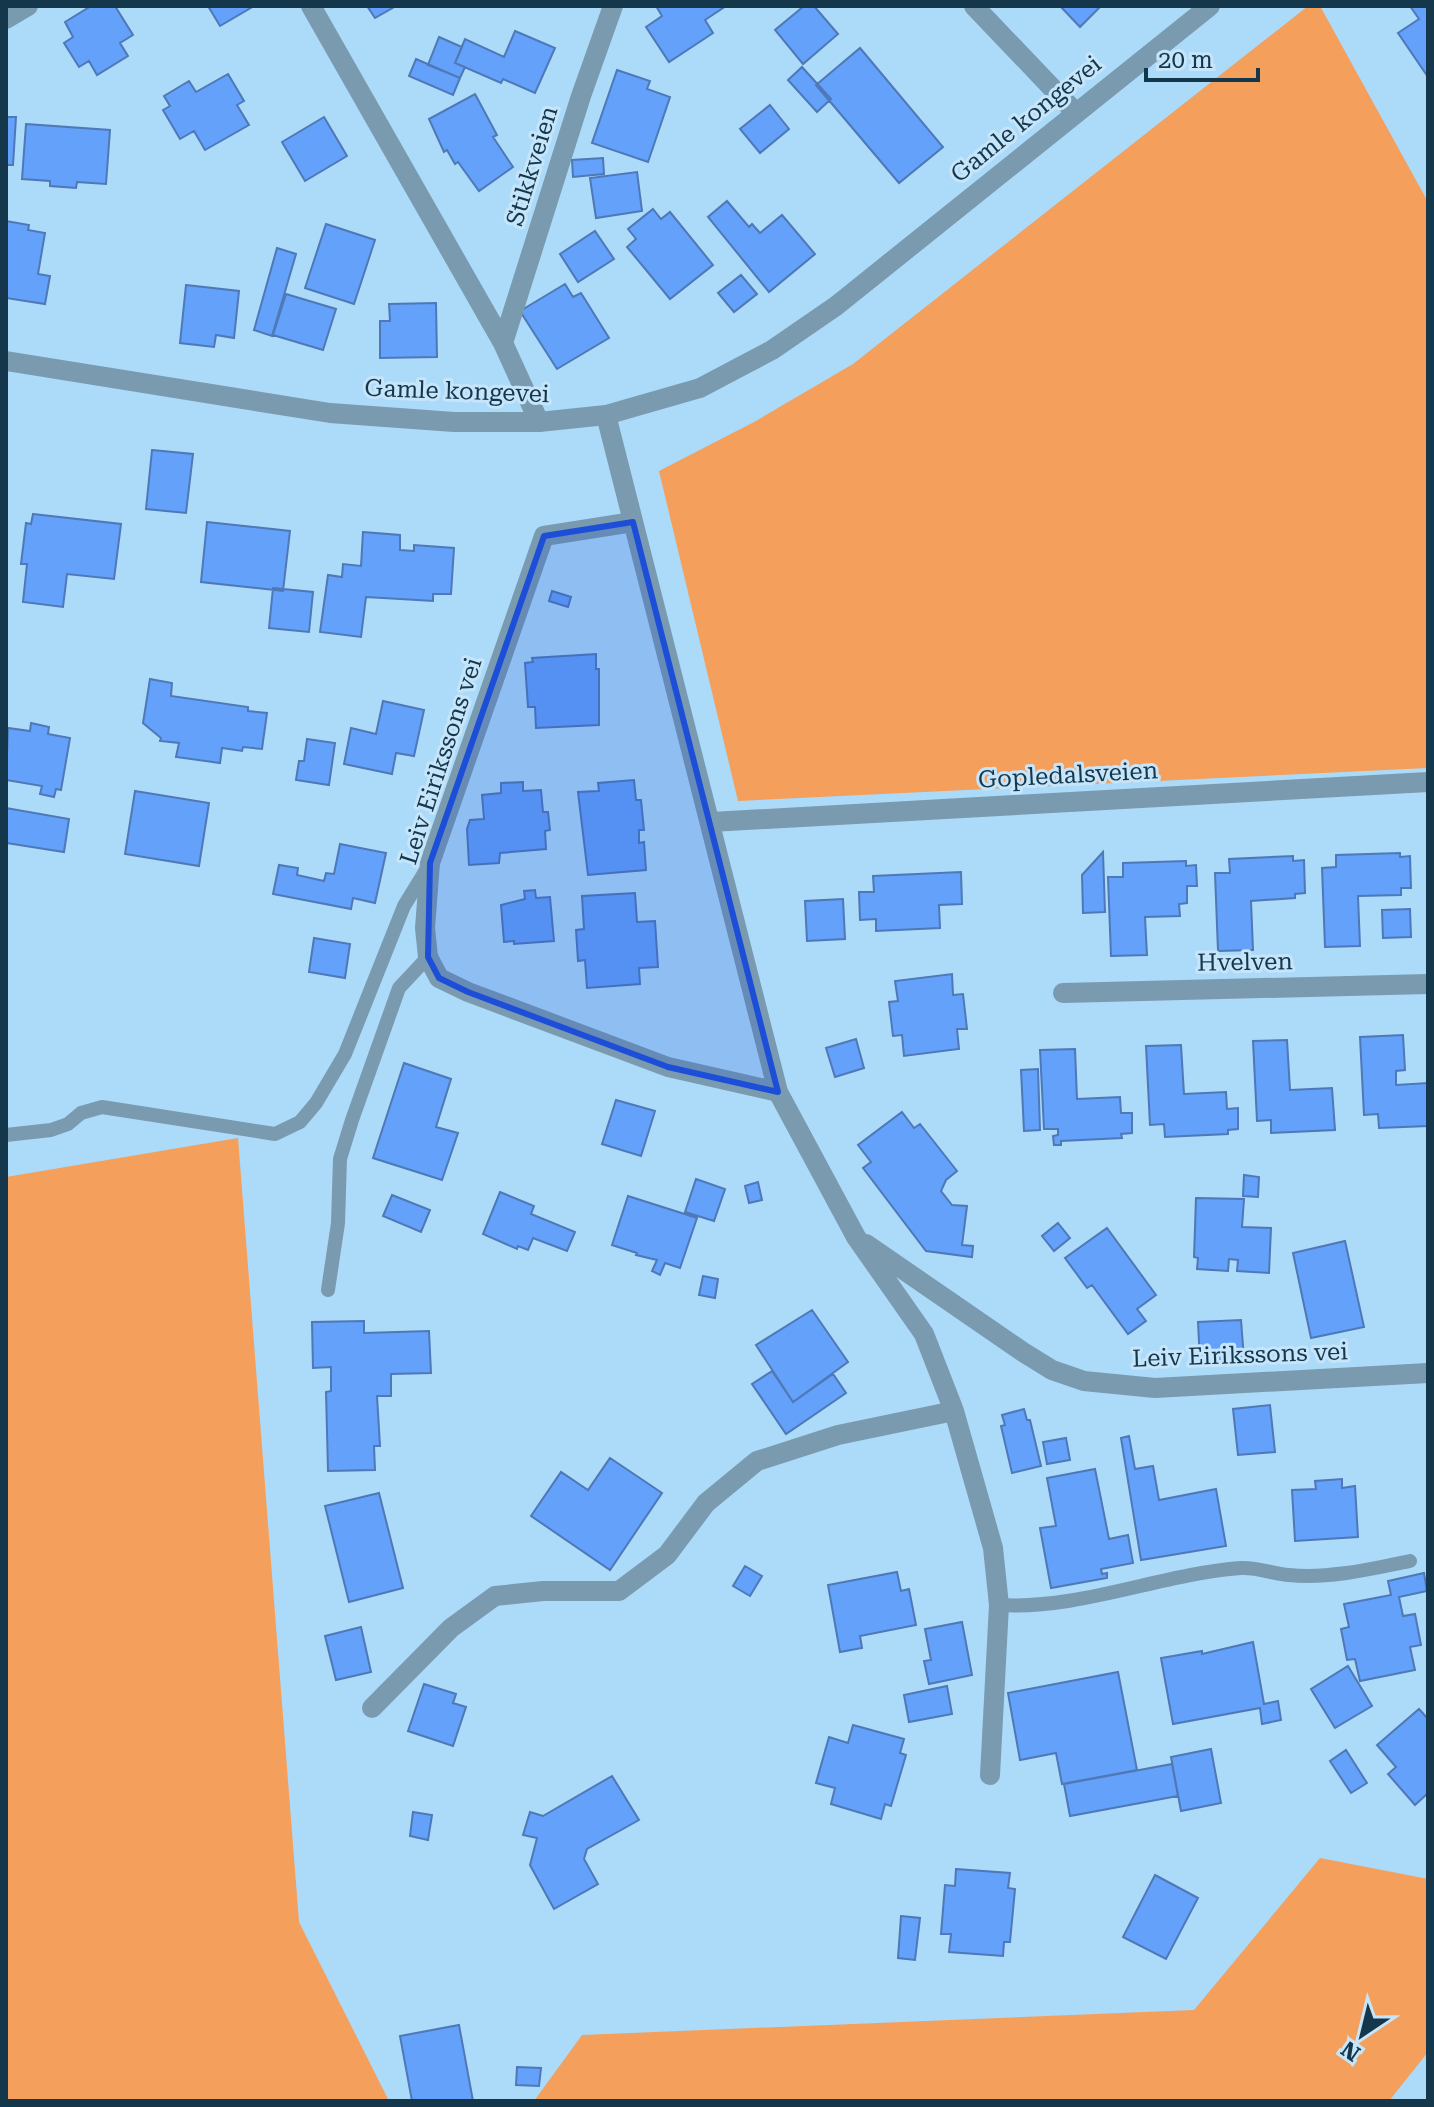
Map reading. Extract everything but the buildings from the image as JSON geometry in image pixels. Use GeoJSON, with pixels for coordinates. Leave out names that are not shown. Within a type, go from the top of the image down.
{"type":"FeatureCollection","features":[{"type":"Feature","properties":{"kind":"street"},"geometry":{"type":"LineString","coordinates":[[6,19],[28,6]]}},
{"type":"Feature","properties":{"kind":"street"},"geometry":{"type":"LineString","coordinates":[[311,6],[503,343],[539,422]]}},
{"type":"Feature","properties":{"kind":"street","name":"Stikkveien"},"geometry":{"type":"LineString","coordinates":[[503,343],[581,96],[613,6]]}},
{"type":"Feature","properties":{"kind":"street"},"geometry":{"type":"LineString","coordinates":[[974,6],[1076,113]]}},
{"type":"Feature","properties":{"kind":"street","name":"Gamle kongevei"},"geometry":{"type":"LineString","coordinates":[[6,361],[330,413],[454,422],[539,422],[606,415],[700,388],[772,350],[836,306],[1210,6]]}},
{"type":"Feature","properties":{"kind":"street","name":"Leiv Eirikssons vei"},"geometry":{"type":"LineString","coordinates":[[606,415],[778,1092],[856,1237],[924,1334],[954,1411],[993,1548],[999,1605],[990,1775]]}},
{"type":"Feature","properties":{"kind":"street","name":"Leiv Eirikssons vei"},"geometry":{"type":"LineString","coordinates":[[428,957],[425,928],[430,863],[544,536],[633,522]]}},
{"type":"Feature","properties":{"kind":"street","name":"Gopledalsveien"},"geometry":{"type":"LineString","coordinates":[[711,822],[1428,782]]}},
{"type":"Feature","properties":{"kind":"street"},"geometry":{"type":"LineString","coordinates":[[428,957],[439,978],[468,992],[668,1067],[778,1092]]}},
{"type":"Feature","properties":{"kind":"street","name":"Hvelven"},"geometry":{"type":"LineString","coordinates":[[1063,993],[1428,984]]}},
{"type":"Feature","properties":{"kind":"street","name":"Leiv Eirikssons vei"},"geometry":{"type":"LineString","coordinates":[[856,1237],[1023,1352],[1052,1370],[1084,1381],[1155,1388],[1428,1373]]}},
{"type":"Feature","properties":{"kind":"street"},"geometry":{"type":"LineString","coordinates":[[372,1708],[451,1628],[495,1596],[543,1591],[619,1591],[667,1555],[706,1503],[757,1461],[838,1435],[954,1411]]}},
{"type":"Feature","properties":{"kind":"lane"},"geometry":{"type":"LineString","coordinates":[[6,1135],[51,1130],[68,1124],[81,1113],[102,1107],[275,1134],[300,1122],[316,1103],[345,1054],[404,906],[430,863]]}},
{"type":"Feature","properties":{"kind":"lane"},"geometry":{"type":"LineString","coordinates":[[328,1290],[338,1223],[340,1159],[399,988],[428,957]]}},
{"type":"Feature","properties":{"kind":"lane"},"geometry":{"type":"LineString","coordinates":[[999,1605],[1021,1607],[1056,1602],[1239,1568],[1306,1575],[1352,1572],[1410,1561]]}},
{"type":"Feature","properties":{"kind":"highlighted area"},"geometry":{"type":"Polygon","coordinates":[[[633,522],[778,1092],[668,1067],[468,992],[439,978],[428,957],[430,863],[544,536],[633,522]]]}},
{"type":"Feature","properties":{"kind":"shaded area"},"geometry":{"type":"Polygon","coordinates":[[[1308,6],[1320,6],[1428,202],[1428,768],[738,801],[659,471],[754,422],[853,364],[1308,6]]]}},
{"type":"Feature","properties":{"kind":"shaded area"},"geometry":{"type":"Polygon","coordinates":[[[238,1138],[299,1922],[389,2101],[6,2101],[6,1177],[238,1138]]]}},
{"type":"Feature","properties":{"kind":"shaded area"},"geometry":{"type":"Polygon","coordinates":[[[1320,1858],[1428,1879],[1428,2052],[1389,2101],[534,2101],[582,2035],[1194,2010],[1320,1858]]]}}]}
